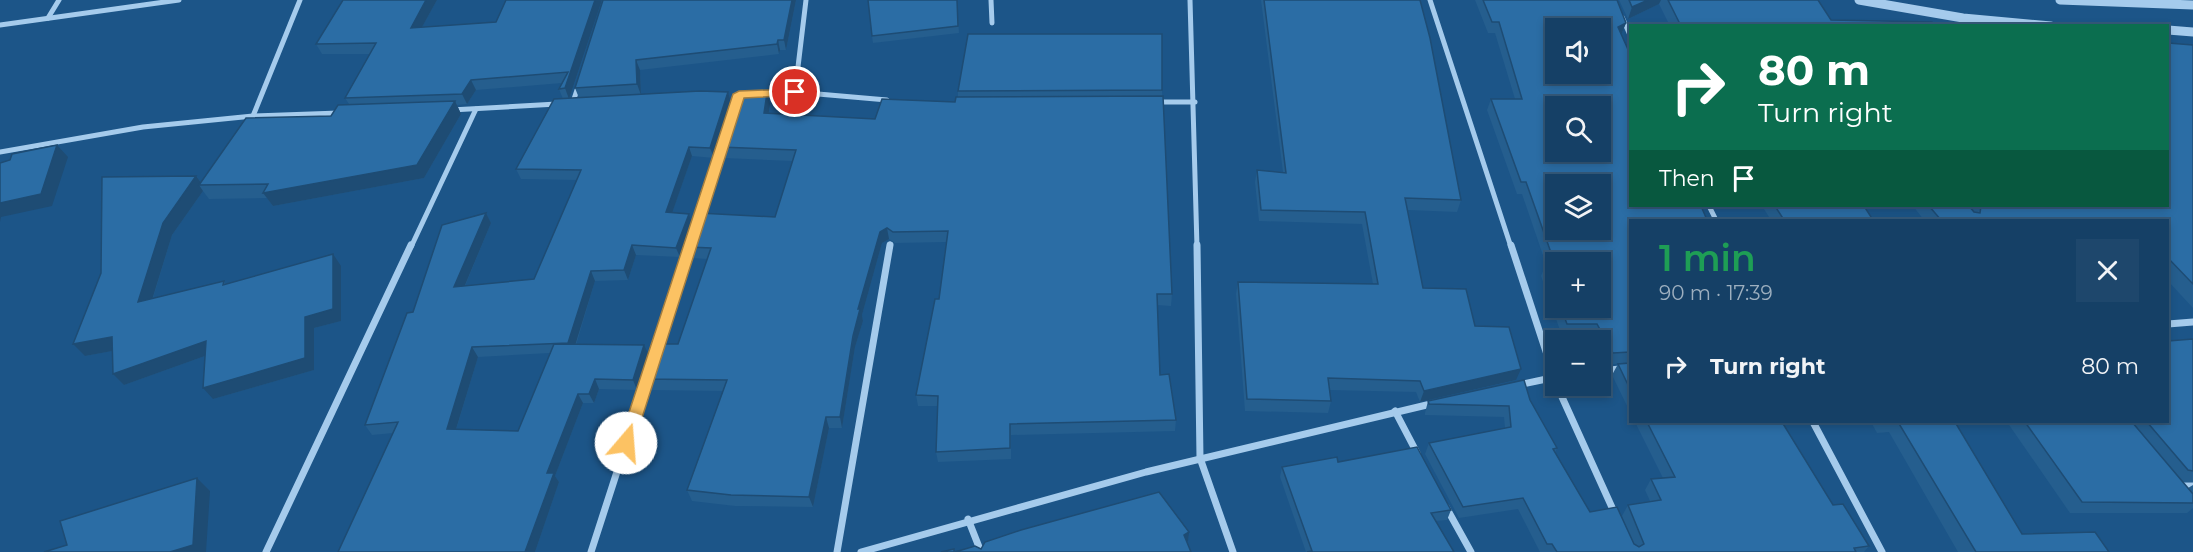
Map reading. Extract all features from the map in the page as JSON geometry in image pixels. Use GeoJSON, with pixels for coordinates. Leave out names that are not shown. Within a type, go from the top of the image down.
{"type":"FeatureCollection","features":[{"type":"Feature","properties":{"kind":"street"},"geometry":{"type":"LineString","coordinates":[[48,18],[59,0]]}},
{"type":"Feature","properties":{"kind":"street"},"geometry":{"type":"LineString","coordinates":[[0,25],[179,0]]}},
{"type":"Feature","properties":{"kind":"street"},"geometry":{"type":"LineString","coordinates":[[253,116],[300,0]]}},
{"type":"Feature","properties":{"kind":"street"},"geometry":{"type":"LineString","coordinates":[[795,92],[806,0]]}},
{"type":"Feature","properties":{"kind":"street"},"geometry":{"type":"LineString","coordinates":[[991,0],[992,23]]}},
{"type":"Feature","properties":{"kind":"street"},"geometry":{"type":"LineString","coordinates":[[1190,0],[1195,102],[1200,458],[1233,552]]}},
{"type":"Feature","properties":{"kind":"street"},"geometry":{"type":"LineString","coordinates":[[1430,0],[1545,350]]}},
{"type":"Feature","properties":{"kind":"street"},"geometry":{"type":"LineString","coordinates":[[1859,0],[1963,18],[2029,24]]}},
{"type":"Feature","properties":{"kind":"street"},"geometry":{"type":"LineString","coordinates":[[2060,0],[2193,5]]}},
{"type":"Feature","properties":{"kind":"street"},"geometry":{"type":"LineString","coordinates":[[1618,9],[1629,33]]}},
{"type":"Feature","properties":{"kind":"street"},"geometry":{"type":"LineString","coordinates":[[1963,18],[1968,24]]}},
{"type":"Feature","properties":{"kind":"street"},"geometry":{"type":"LineString","coordinates":[[2169,30],[2193,32]]}},
{"type":"Feature","properties":{"kind":"street"},"geometry":{"type":"LineString","coordinates":[[573,102],[580,80]]}},
{"type":"Feature","properties":{"kind":"street"},"geometry":{"type":"LineString","coordinates":[[750,94],[795,92],[890,100]]}},
{"type":"Feature","properties":{"kind":"street"},"geometry":{"type":"LineString","coordinates":[[441,110],[585,102]]}},
{"type":"Feature","properties":{"kind":"street"},"geometry":{"type":"LineString","coordinates":[[1148,102],[1195,102]]}},
{"type":"Feature","properties":{"kind":"street"},"geometry":{"type":"LineString","coordinates":[[266,552],[476,109]]}},
{"type":"Feature","properties":{"kind":"street"},"geometry":{"type":"LineString","coordinates":[[0,152],[143,127],[253,116],[347,113]]}},
{"type":"Feature","properties":{"kind":"street"},"geometry":{"type":"LineString","coordinates":[[696,228],[724,139]]}},
{"type":"Feature","properties":{"kind":"street"},"geometry":{"type":"LineString","coordinates":[[591,552],[692,240]]}},
{"type":"Feature","properties":{"kind":"street"},"geometry":{"type":"LineString","coordinates":[[837,552],[890,244]]}},
{"type":"Feature","properties":{"kind":"street"},"geometry":{"type":"LineString","coordinates":[[2169,324],[2193,322]]}},
{"type":"Feature","properties":{"kind":"street"},"geometry":{"type":"LineString","coordinates":[[1611,370],[1629,368]]}},
{"type":"Feature","properties":{"kind":"street"},"geometry":{"type":"LineString","coordinates":[[1508,387],[1545,381]]}},
{"type":"Feature","properties":{"kind":"street"},"geometry":{"type":"LineString","coordinates":[[1562,396],[1618,521]]}},
{"type":"Feature","properties":{"kind":"street"},"geometry":{"type":"LineString","coordinates":[[861,552],[968,519],[1200,458],[1439,402]]}},
{"type":"Feature","properties":{"kind":"street"},"geometry":{"type":"LineString","coordinates":[[1395,411],[1422,461]]}},
{"type":"Feature","properties":{"kind":"street"},"geometry":{"type":"LineString","coordinates":[[1815,423],[1882,552]]}},
{"type":"Feature","properties":{"kind":"street"},"geometry":{"type":"LineString","coordinates":[[2179,495],[2172,487],[2193,486]]}},
{"type":"Feature","properties":{"kind":"street"},"geometry":{"type":"LineString","coordinates":[[1444,502],[1471,552]]}},
{"type":"Feature","properties":{"kind":"street"},"geometry":{"type":"LineString","coordinates":[[968,519],[981,552]]}},
{"type":"Feature","properties":{"kind":"building"},"geometry":{"type":"Polygon","coordinates":[[[343,0],[426,0],[411,28],[496,22],[506,0],[595,0],[565,88],[559,89],[568,72],[471,80],[462,94],[345,98],[376,43],[316,44],[343,0]]]}},
{"type":"Feature","properties":{"kind":"building"},"geometry":{"type":"Polygon","coordinates":[[[603,0],[792,0],[784,40],[778,40],[777,44],[636,60],[637,84],[575,88],[603,0]]]}},
{"type":"Feature","properties":{"kind":"building"},"geometry":{"type":"Polygon","coordinates":[[[868,0],[957,0],[958,26],[872,36],[868,0]]]}},
{"type":"Feature","properties":{"kind":"building"},"geometry":{"type":"Polygon","coordinates":[[[1264,0],[1420,0],[1430,38],[1461,200],[1405,198],[1423,288],[1466,289],[1475,326],[1509,327],[1521,369],[1424,391],[1420,381],[1328,378],[1331,401],[1247,399],[1238,282],[1378,284],[1365,212],[1261,210],[1257,170],[1286,173],[1264,0]]]}},
{"type":"Feature","properties":{"kind":"building"},"geometry":{"type":"Polygon","coordinates":[[[1483,0],[1617,0],[1626,23],[1618,27],[1629,52],[1629,207],[1701,207],[1707,219],[1629,219],[1629,352],[1613,353],[1611,330],[1600,330],[1597,324],[1567,324],[1565,318],[1611,318],[1611,252],[1551,252],[1547,240],[1611,240],[1611,174],[1545,174],[1545,236],[1526,182],[1521,182],[1491,99],[1522,99],[1499,22],[1492,22],[1483,0]]]}},
{"type":"Feature","properties":{"kind":"building"},"geometry":{"type":"Polygon","coordinates":[[[1629,0],[1648,0],[1632,7],[1629,0]]]}},
{"type":"Feature","properties":{"kind":"building"},"geometry":{"type":"Polygon","coordinates":[[[1668,0],[1818,0],[1831,20],[1932,22],[1934,24],[1680,24],[1668,0]]]}},
{"type":"Feature","properties":{"kind":"building"},"geometry":{"type":"Polygon","coordinates":[[[968,34],[1162,34],[1162,90],[958,91],[968,34]]]}},
{"type":"Feature","properties":{"kind":"building"},"geometry":{"type":"Polygon","coordinates":[[[2169,43],[2193,45],[2193,284],[2169,259],[2169,219],[1940,219],[1930,207],[1970,207],[1974,212],[1980,213],[1981,207],[2169,207],[2169,43]]]}},
{"type":"Feature","properties":{"kind":"building"},"geometry":{"type":"Polygon","coordinates":[[[700,91],[728,92],[710,148],[689,147],[666,212],[689,214],[676,248],[632,245],[624,270],[591,271],[568,343],[472,347],[447,429],[518,431],[554,344],[644,345],[633,380],[595,379],[589,394],[578,394],[547,473],[554,473],[525,552],[338,552],[398,422],[365,425],[407,313],[413,312],[442,225],[486,213],[454,287],[534,279],[581,170],[516,169],[554,99],[700,91]]]}},
{"type":"Feature","properties":{"kind":"building"},"geometry":{"type":"Polygon","coordinates":[[[738,92],[767,93],[764,113],[875,119],[882,99],[955,102],[956,97],[1163,96],[1172,294],[1157,294],[1160,375],[1169,374],[1176,420],[1010,424],[1010,448],[936,452],[938,396],[916,395],[935,299],[939,299],[948,231],[893,232],[887,228],[880,232],[858,309],[860,309],[853,336],[840,417],[826,417],[809,497],[731,495],[687,490],[727,380],[644,379],[656,344],[678,344],[711,248],[688,247],[699,213],[775,217],[796,150],[720,147],[738,92]]]}},
{"type":"Feature","properties":{"kind":"building"},"geometry":{"type":"Polygon","coordinates":[[[455,101],[417,165],[263,193],[268,184],[199,185],[246,118],[331,116],[338,105],[455,101]]]}},
{"type":"Feature","properties":{"kind":"building"},"geometry":{"type":"Polygon","coordinates":[[[57,145],[41,194],[0,203],[0,163],[10,160],[12,154],[57,145]]]}},
{"type":"Feature","properties":{"kind":"building"},"geometry":{"type":"Polygon","coordinates":[[[196,176],[163,223],[138,302],[224,281],[223,285],[333,254],[333,309],[305,317],[305,358],[203,388],[206,341],[113,374],[112,337],[73,344],[101,273],[102,177],[196,176]]]}},
{"type":"Feature","properties":{"kind":"building"},"geometry":{"type":"Polygon","coordinates":[[[1776,207],[1865,207],[1872,219],[1783,219],[1776,207]]]}},
{"type":"Feature","properties":{"kind":"building"},"geometry":{"type":"Polygon","coordinates":[[[2193,339],[2193,471],[2188,470],[2148,423],[2169,423],[2169,341],[2193,339]]]}},
{"type":"Feature","properties":{"kind":"building"},"geometry":{"type":"Polygon","coordinates":[[[1629,363],[1629,387],[1618,364],[1629,363]]]}},
{"type":"Feature","properties":{"kind":"building"},"geometry":{"type":"Polygon","coordinates":[[[1524,380],[1530,400],[1557,448],[1553,449],[1590,512],[1617,507],[1634,544],[1639,547],[1644,544],[1628,505],[1661,500],[1651,479],[1675,477],[1648,423],[1783,423],[1833,505],[1843,504],[1869,546],[1854,548],[1856,552],[1557,552],[1552,544],[1547,544],[1523,498],[1463,507],[1429,443],[1511,427],[1509,406],[1429,404],[1428,401],[1524,380]]]}},
{"type":"Feature","properties":{"kind":"building"},"geometry":{"type":"Polygon","coordinates":[[[1899,423],[1956,423],[2022,534],[2095,532],[2109,552],[1976,552],[1899,423]]]}},
{"type":"Feature","properties":{"kind":"building"},"geometry":{"type":"Polygon","coordinates":[[[2026,423],[2133,423],[2193,494],[2193,503],[2082,502],[2026,423]]]}},
{"type":"Feature","properties":{"kind":"building"},"geometry":{"type":"Polygon","coordinates":[[[1417,447],[1451,510],[1431,513],[1454,552],[1307,552],[1312,551],[1282,467],[1337,457],[1338,462],[1417,447]]]}},
{"type":"Feature","properties":{"kind":"building"},"geometry":{"type":"Polygon","coordinates":[[[197,478],[193,545],[170,552],[44,552],[67,545],[60,521],[197,478]]]}},
{"type":"Feature","properties":{"kind":"building"},"geometry":{"type":"Polygon","coordinates":[[[1159,492],[1189,532],[1184,535],[1191,552],[955,552],[975,546],[981,549],[985,542],[1021,530],[1159,492]]]}},
{"type":"Feature","properties":{"kind":"route"},"geometry":{"type":"LineString","coordinates":[[626,443],[739,94],[795,92]]}}]}
